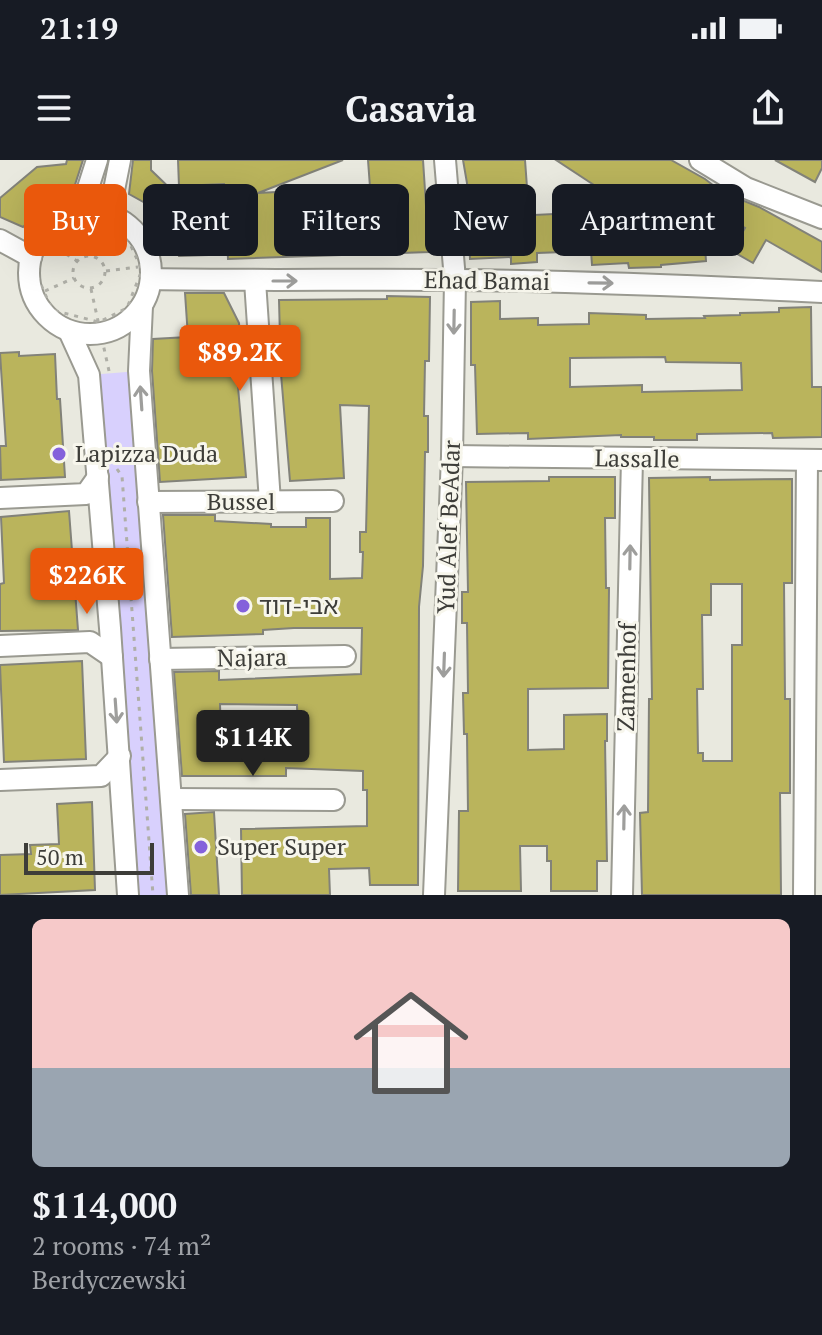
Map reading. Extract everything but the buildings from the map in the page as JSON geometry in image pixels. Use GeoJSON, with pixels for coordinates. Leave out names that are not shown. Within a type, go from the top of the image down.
{"type":"FeatureCollection","features":[{"type":"Feature","properties":{"kind":"street"},"geometry":{"type":"LineString","coordinates":[[89,184],[97,160]]}},
{"type":"Feature","properties":{"kind":"street"},"geometry":{"type":"LineString","coordinates":[[115,184],[120,160]]}},
{"type":"Feature","properties":{"kind":"street","name":"Yud Alef BeAdar"},"geometry":{"type":"LineString","coordinates":[[434,895],[452,456],[455,280],[445,160]]}},
{"type":"Feature","properties":{"kind":"street"},"geometry":{"type":"LineString","coordinates":[[700,160],[746,188],[822,218]]}},
{"type":"Feature","properties":{"kind":"street"},"geometry":{"type":"LineString","coordinates":[[127,224],[141,239],[149,258],[142,306],[139,371],[178,895]]}},
{"type":"Feature","properties":{"kind":"street"},"geometry":{"type":"LineString","coordinates":[[0,240],[31,257],[29,276],[32,293],[53,322],[69,331],[85,335],[100,328],[125,324],[142,306]]}},
{"type":"Feature","properties":{"kind":"street","name":"Ehad Bamai"},"geometry":{"type":"LineString","coordinates":[[145,273],[255,281],[455,280],[682,285],[822,292]]}},
{"type":"Feature","properties":{"kind":"street"},"geometry":{"type":"LineString","coordinates":[[255,281],[270,502]]}},
{"type":"Feature","properties":{"kind":"street"},"geometry":{"type":"LineString","coordinates":[[69,331],[89,375],[120,756],[128,895]]}},
{"type":"Feature","properties":{"kind":"street","name":"Lassalle"},"geometry":{"type":"LineString","coordinates":[[452,456],[815,460]]}},
{"type":"Feature","properties":{"kind":"street","name":"Zamenhof"},"geometry":{"type":"LineString","coordinates":[[622,895],[632,459]]}},
{"type":"Feature","properties":{"kind":"street"},"geometry":{"type":"LineString","coordinates":[[804,895],[815,460]]}},
{"type":"Feature","properties":{"kind":"street"},"geometry":{"type":"LineString","coordinates":[[0,498],[86,494],[98,477]]}},
{"type":"Feature","properties":{"kind":"street","name":"Bussel"},"geometry":{"type":"LineString","coordinates":[[148,502],[333,501]]}},
{"type":"Feature","properties":{"kind":"street"},"geometry":{"type":"LineString","coordinates":[[0,646],[90,642],[112,657]]}},
{"type":"Feature","properties":{"kind":"street","name":"Najara"},"geometry":{"type":"LineString","coordinates":[[160,659],[345,656]]}},
{"type":"Feature","properties":{"kind":"street"},"geometry":{"type":"LineString","coordinates":[[0,780],[101,776],[120,756]]}},
{"type":"Feature","properties":{"kind":"street"},"geometry":{"type":"LineString","coordinates":[[171,799],[334,800]]}},
{"type":"Feature","properties":{"kind":"path"},"geometry":{"type":"LineString","coordinates":[[127,237],[145,273]]}},
{"type":"Feature","properties":{"kind":"path"},"geometry":{"type":"LineString","coordinates":[[88,255],[100,259],[106,271],[102,283],[91,289],[78,285],[73,273],[77,261],[88,255]]}},
{"type":"Feature","properties":{"kind":"path"},"geometry":{"type":"LineString","coordinates":[[40,256],[36,273],[52,310],[100,328]]}},
{"type":"Feature","properties":{"kind":"path"},"geometry":{"type":"LineString","coordinates":[[69,256],[77,261]]}},
{"type":"Feature","properties":{"kind":"path"},"geometry":{"type":"LineString","coordinates":[[100,328],[127,308],[142,270],[145,273]]}},
{"type":"Feature","properties":{"kind":"path"},"geometry":{"type":"LineString","coordinates":[[106,271],[145,273]]}},
{"type":"Feature","properties":{"kind":"path"},"geometry":{"type":"LineString","coordinates":[[44,291],[74,278]]}},
{"type":"Feature","properties":{"kind":"path"},"geometry":{"type":"LineString","coordinates":[[91,289],[109,373],[139,371]]}},
{"type":"Feature","properties":{"kind":"path"},"geometry":{"type":"LineString","coordinates":[[110,628],[158,624]]}},
{"type":"Feature","properties":{"kind":"shaded area"},"geometry":{"type":"Polygon","coordinates":[[[139,371],[178,895],[128,895],[89,375],[139,371]]]}},
{"type":"Feature","properties":{"kind":"place","name":"Lapizza Duda"},"geometry":{"type":"Point","coordinates":[59,454]}},
{"type":"Feature","properties":{"kind":"place","name":"אבי-דוד"},"geometry":{"type":"Point","coordinates":[243,606]}},
{"type":"Feature","properties":{"kind":"place","name":"Super Super"},"geometry":{"type":"Point","coordinates":[201,847]}}]}
